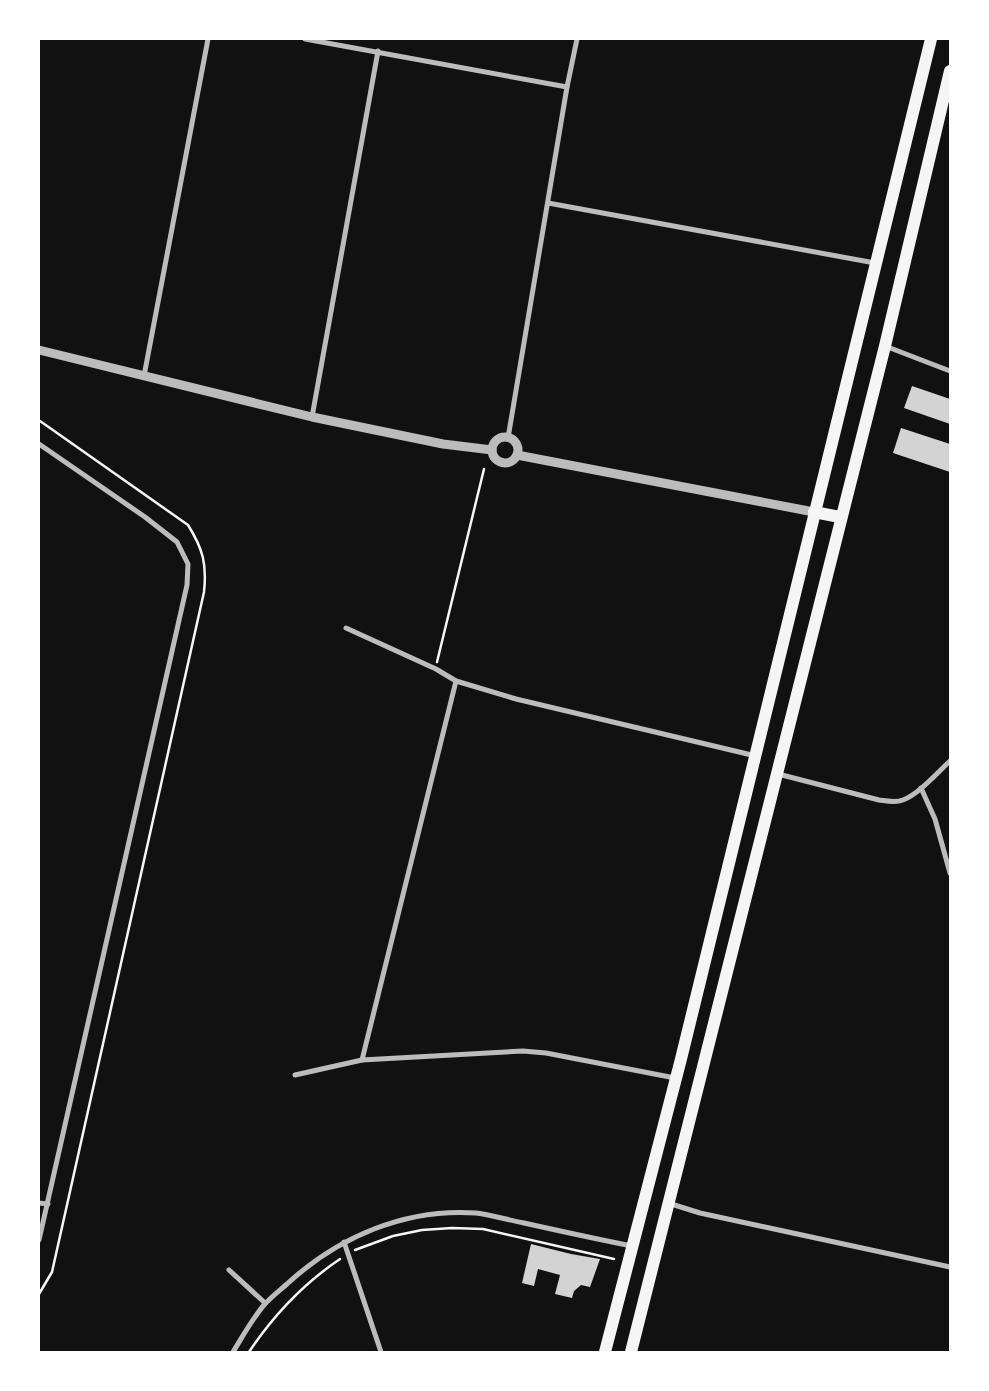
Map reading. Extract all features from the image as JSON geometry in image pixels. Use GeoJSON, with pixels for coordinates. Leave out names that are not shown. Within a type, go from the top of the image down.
{"type":"FeatureCollection","features":[{"type":"Feature","properties":{"kind":"highway"},"geometry":{"type":"LineString","coordinates":[[606,1352],[634,1247],[756,756],[814,512],[932,39]]}},
{"type":"Feature","properties":{"kind":"highway"},"geometry":{"type":"LineString","coordinates":[[631,1352],[778,774],[950,71]]}},
{"type":"Feature","properties":{"kind":"highway"},"geometry":{"type":"LineString","coordinates":[[814,512],[840,517]]}},
{"type":"Feature","properties":{"kind":"street"},"geometry":{"type":"LineString","coordinates":[[144,377],[208,39]]}},
{"type":"Feature","properties":{"kind":"street"},"geometry":{"type":"LineString","coordinates":[[305,39],[567,87]]}},
{"type":"Feature","properties":{"kind":"street"},"geometry":{"type":"LineString","coordinates":[[508,438],[567,87],[577,39]]}},
{"type":"Feature","properties":{"kind":"street"},"geometry":{"type":"LineString","coordinates":[[312,416],[378,51]]}},
{"type":"Feature","properties":{"kind":"street"},"geometry":{"type":"LineString","coordinates":[[548,203],[877,263]]}},
{"type":"Feature","properties":{"kind":"street"},"geometry":{"type":"LineString","coordinates":[[884,346],[950,371]]}},
{"type":"Feature","properties":{"kind":"street"},"geometry":{"type":"LineString","coordinates":[[39,350],[144,377],[312,416],[443,444],[492,450]]}},
{"type":"Feature","properties":{"kind":"street"},"geometry":{"type":"LineString","coordinates":[[508,438],[512,439],[517,446],[517,455],[508,463],[500,462],[494,458],[492,450],[495,442],[499,439],[508,438]]}},
{"type":"Feature","properties":{"kind":"street"},"geometry":{"type":"LineString","coordinates":[[39,444],[145,517],[177,542],[185,555],[188,572],[187,585],[39,1240]]}},
{"type":"Feature","properties":{"kind":"street"},"geometry":{"type":"LineString","coordinates":[[517,455],[814,512]]}},
{"type":"Feature","properties":{"kind":"street"},"geometry":{"type":"LineString","coordinates":[[346,628],[436,669],[456,681],[516,699],[756,756]]}},
{"type":"Feature","properties":{"kind":"street"},"geometry":{"type":"LineString","coordinates":[[362,1060],[456,681]]}},
{"type":"Feature","properties":{"kind":"street"},"geometry":{"type":"LineString","coordinates":[[778,774],[893,802],[904,800],[921,788],[950,761]]}},
{"type":"Feature","properties":{"kind":"street"},"geometry":{"type":"LineString","coordinates":[[921,788],[933,813],[950,873]]}},
{"type":"Feature","properties":{"kind":"street"},"geometry":{"type":"LineString","coordinates":[[294,1075],[362,1060],[523,1051],[546,1053],[676,1078]]}},
{"type":"Feature","properties":{"kind":"street"},"geometry":{"type":"LineString","coordinates":[[39,1202],[48,1204]]}},
{"type":"Feature","properties":{"kind":"street"},"geometry":{"type":"LineString","coordinates":[[668,1203],[700,1213],[950,1267]]}},
{"type":"Feature","properties":{"kind":"street"},"geometry":{"type":"LineString","coordinates":[[234,1352],[250,1324],[266,1303],[303,1269],[322,1254],[344,1242],[390,1222],[417,1216],[477,1213],[634,1247]]}},
{"type":"Feature","properties":{"kind":"street"},"geometry":{"type":"LineString","coordinates":[[344,1242],[381,1352]]}},
{"type":"Feature","properties":{"kind":"street"},"geometry":{"type":"LineString","coordinates":[[229,1270],[266,1303]]}},
{"type":"Feature","properties":{"kind":"path"},"geometry":{"type":"LineString","coordinates":[[436,669],[484,469]]}},
{"type":"Feature","properties":{"kind":"path"},"geometry":{"type":"LineString","coordinates":[[249,1352],[271,1321],[310,1281],[362,1246],[393,1236],[422,1230],[452,1228],[483,1229],[614,1259]]}},
{"type":"Feature","properties":{"kind":"path"},"geometry":{"type":"LineString","coordinates":[[39,1294],[52,1272]]}},
{"type":"Feature","properties":{"kind":"building"},"geometry":{"type":"Polygon","coordinates":[[[912,386],[950,399],[950,424],[904,408],[912,386]]]}},
{"type":"Feature","properties":{"kind":"building"},"geometry":{"type":"Polygon","coordinates":[[[901,428],[950,444],[950,472],[893,453],[901,428]]]}},
{"type":"Feature","properties":{"kind":"building"},"geometry":{"type":"Polygon","coordinates":[[[531,1244],[600,1259],[590,1287],[581,1285],[574,1291],[572,1298],[555,1294],[560,1275],[538,1269],[534,1286],[522,1283],[531,1244]]]}}]}
